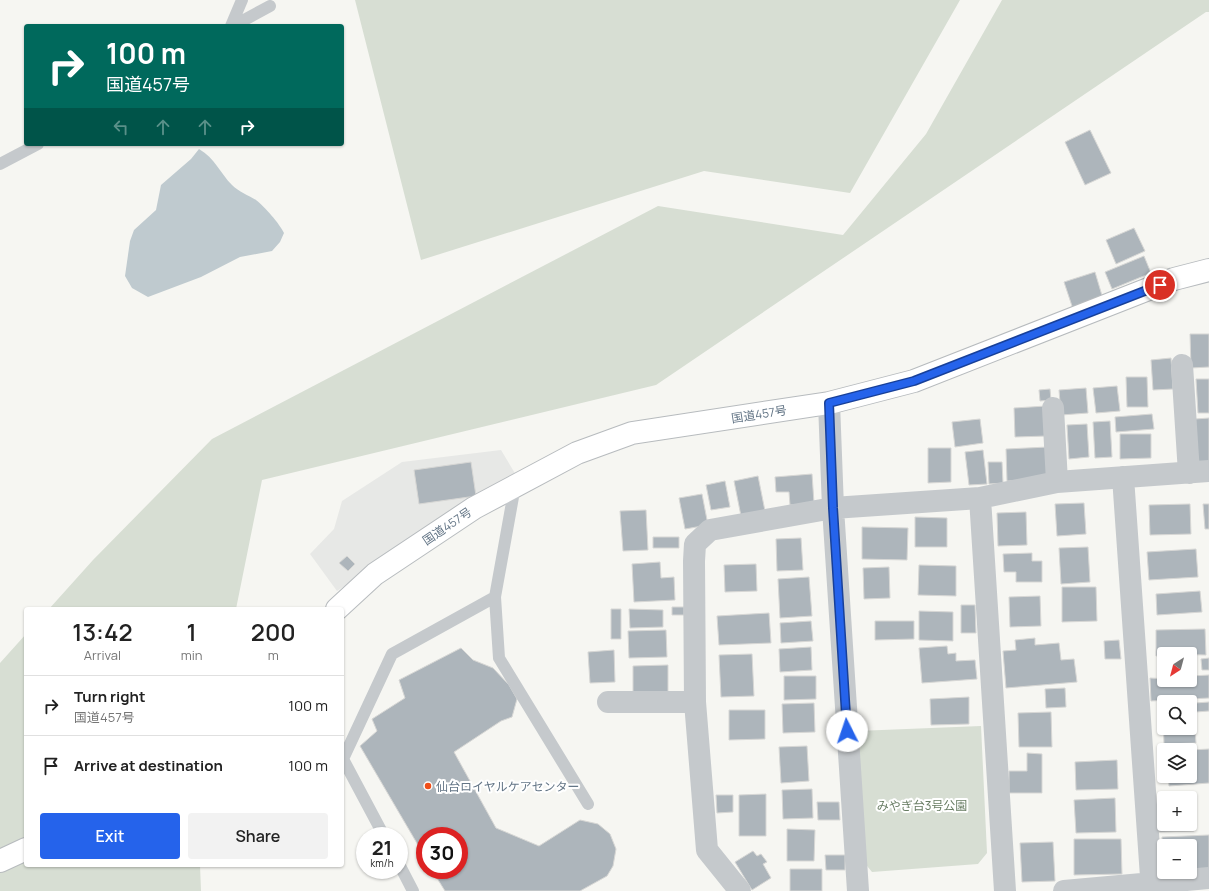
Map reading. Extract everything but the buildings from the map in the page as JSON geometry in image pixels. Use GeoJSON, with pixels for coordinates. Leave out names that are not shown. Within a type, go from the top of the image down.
{"type":"FeatureCollection","features":[{"type":"Feature","properties":{"kind":"highway","name":"国道457号"},"geometry":{"type":"LineString","coordinates":[[339,607],[375,574],[474,508],[577,453],[632,433],[829,403],[914,381],[1174,279],[1209,270]]}},
{"type":"Feature","properties":{"kind":"highway"},"geometry":{"type":"LineString","coordinates":[[0,861],[24,850]]}},
{"type":"Feature","properties":{"kind":"street"},"geometry":{"type":"LineString","coordinates":[[740,891],[707,850],[695,702],[695,544],[710,530],[833,508],[980,498],[1058,482],[1199,472],[1182,365]]}},
{"type":"Feature","properties":{"kind":"street"},"geometry":{"type":"LineString","coordinates":[[829,403],[833,508],[858,891]]}},
{"type":"Feature","properties":{"kind":"street"},"geometry":{"type":"LineString","coordinates":[[1053,408],[1058,482]]}},
{"type":"Feature","properties":{"kind":"street"},"geometry":{"type":"LineString","coordinates":[[1123,477],[1152,886]]}},
{"type":"Feature","properties":{"kind":"street"},"geometry":{"type":"LineString","coordinates":[[980,498],[1004,891]]}},
{"type":"Feature","properties":{"kind":"street"},"geometry":{"type":"LineString","coordinates":[[608,702],[695,702]]}},
{"type":"Feature","properties":{"kind":"street"},"geometry":{"type":"LineString","coordinates":[[1064,891],[1152,886],[1209,878]]}},
{"type":"Feature","properties":{"kind":"lane"},"geometry":{"type":"LineString","coordinates":[[233,24],[242,0]]}},
{"type":"Feature","properties":{"kind":"lane"},"geometry":{"type":"LineString","coordinates":[[236,24],[270,6]]}},
{"type":"Feature","properties":{"kind":"lane"},"geometry":{"type":"LineString","coordinates":[[0,164],[34,146]]}},
{"type":"Feature","properties":{"kind":"lane"},"geometry":{"type":"LineString","coordinates":[[515,486],[495,597],[499,658],[588,804]]}},
{"type":"Feature","properties":{"kind":"lane"},"geometry":{"type":"LineString","coordinates":[[344,757],[392,654],[495,597]]}},
{"type":"Feature","properties":{"kind":"lane"},"geometry":{"type":"LineString","coordinates":[[344,761],[379,827]]}},
{"type":"Feature","properties":{"kind":"lane"},"geometry":{"type":"LineString","coordinates":[[407,879],[413,891]]}},
{"type":"Feature","properties":{"kind":"shaded area"},"geometry":{"type":"Polygon","coordinates":[[[199,149],[209,157],[235,187],[263,206],[284,233],[280,242],[272,251],[240,257],[201,277],[148,297],[132,288],[125,276],[130,241],[134,230],[156,210],[161,185],[191,159],[199,149]]]}},
{"type":"Feature","properties":{"kind":"shaded area"},"geometry":{"type":"Polygon","coordinates":[[[501,450],[516,475],[337,591],[310,554],[334,529],[342,501],[402,462],[501,450]]]}},
{"type":"Feature","properties":{"kind":"green space"},"geometry":{"type":"Polygon","coordinates":[[[355,0],[960,0],[850,193],[704,171],[421,260],[355,0]]]}},
{"type":"Feature","properties":{"kind":"green space"},"geometry":{"type":"Polygon","coordinates":[[[1002,0],[1209,0],[1209,12],[1206,12],[656,385],[262,480],[236,607],[51,607],[93,560],[212,439],[658,206],[843,235],[926,134],[1002,0]]]}},
{"type":"Feature","properties":{"kind":"green space"},"geometry":{"type":"Polygon","coordinates":[[[24,636],[24,867],[200,867],[201,891],[0,891],[0,663],[24,636]]]}},
{"type":"Feature","properties":{"kind":"green space","name":"みやぎ台3号公園"},"geometry":{"type":"Polygon","coordinates":[[[981,726],[987,853],[978,864],[872,872],[863,861],[857,731],[981,726]]]}},
{"type":"Feature","properties":{"kind":"place","name":"仙台ロイヤルケアセンター"},"geometry":{"type":"Point","coordinates":[428,786]}},
{"type":"Feature","properties":{"kind":"route"},"geometry":{"type":"LineString","coordinates":[[847,731],[833,508],[829,403],[914,381],[1160,285]]}}]}
